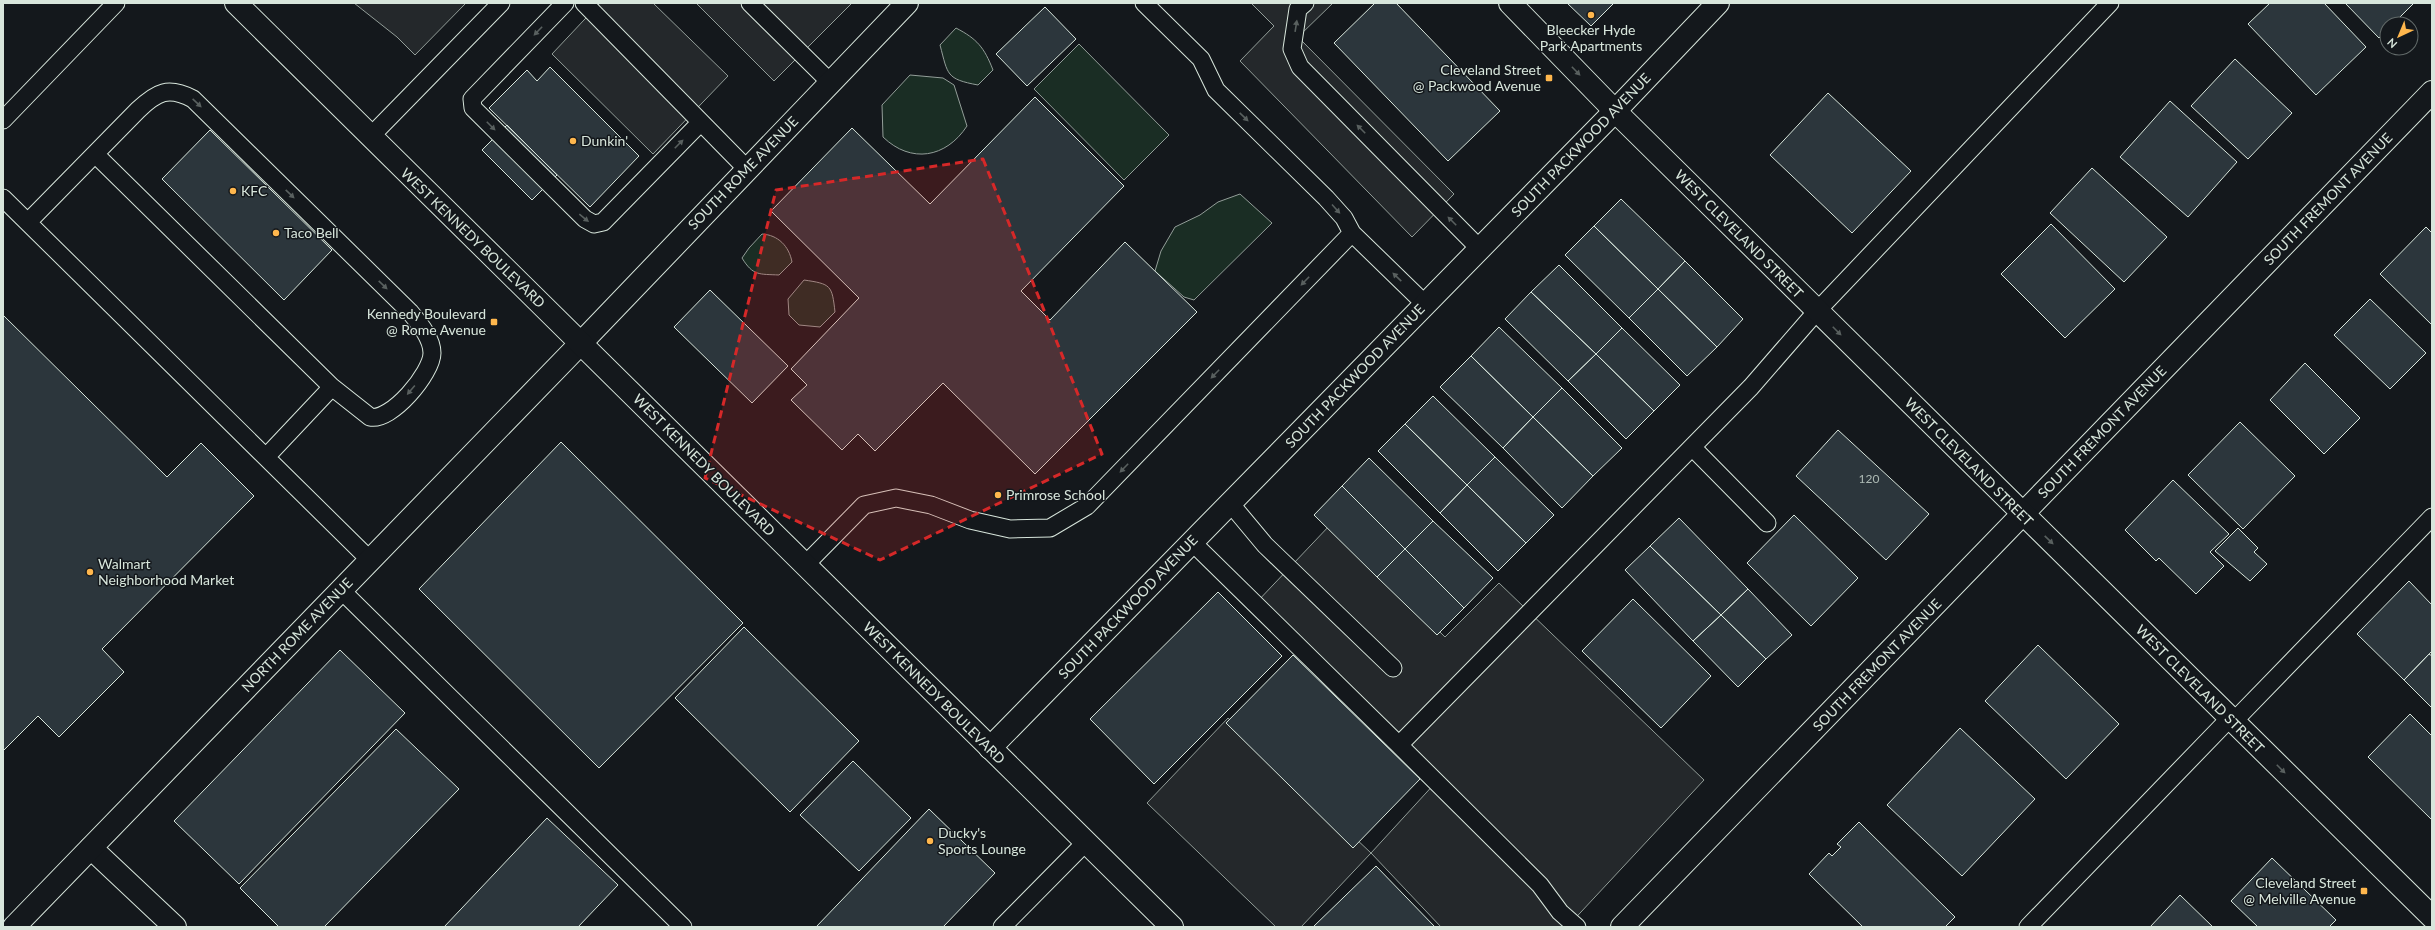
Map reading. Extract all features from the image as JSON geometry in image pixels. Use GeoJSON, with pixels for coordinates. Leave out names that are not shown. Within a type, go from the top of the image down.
{"type":"FeatureCollection","features":[{"type":"Feature","properties":{"kind":"street","name":"WEST KENNEDY BOULEVARD"},"geometry":{"type":"LineString","coordinates":[[236,3],[370,137],[581,343],[1172,927]]}},
{"type":"Feature","properties":{"kind":"street","name":"SOUTH ROME AVENUE"},"geometry":{"type":"LineString","coordinates":[[581,343],[907,3]]}},
{"type":"Feature","properties":{"kind":"street","name":"WEST CLEVELAND STREET"},"geometry":{"type":"LineString","coordinates":[[1510,3],[1615,112],[2432,918]]}},
{"type":"Feature","properties":{"kind":"street","name":"SOUTH PACKWOOD AVENUE"},"geometry":{"type":"LineString","coordinates":[[990,748],[1615,112],[1718,3]]}},
{"type":"Feature","properties":{"kind":"street","name":"SOUTH FREMONT AVENUE"},"geometry":{"type":"LineString","coordinates":[[1622,927],[2432,92]]}},
{"type":"Feature","properties":{"kind":"street","name":"NORTH ROME AVENUE"},"geometry":{"type":"LineString","coordinates":[[14,927],[581,343]]}},
{"type":"Feature","properties":{"kind":"street"},"geometry":{"type":"LineString","coordinates":[[91,848],[175,927]]}},
{"type":"Feature","properties":{"kind":"lane"},"geometry":{"type":"LineString","coordinates":[[3,120],[116,3]]}},
{"type":"Feature","properties":{"kind":"lane"},"geometry":{"type":"LineString","coordinates":[[370,137],[501,3]]}},
{"type":"Feature","properties":{"kind":"lane"},"geometry":{"type":"LineString","coordinates":[[565,3],[472,99],[473,108],[584,219],[594,224],[602,222],[701,122]]}},
{"type":"Feature","properties":{"kind":"lane"},"geometry":{"type":"LineString","coordinates":[[584,3],[747,169]]}},
{"type":"Feature","properties":{"kind":"lane"},"geometry":{"type":"LineString","coordinates":[[750,3],[830,82]]}},
{"type":"Feature","properties":{"kind":"lane"},"geometry":{"type":"LineString","coordinates":[[1144,3],[1201,59],[1216,90],[1326,198],[1344,218],[1352,233],[1425,304]]}},
{"type":"Feature","properties":{"kind":"lane"},"geometry":{"type":"LineString","coordinates":[[1304,3],[1298,9],[1292,49],[1300,67],[1480,249]]}},
{"type":"Feature","properties":{"kind":"lane"},"geometry":{"type":"LineString","coordinates":[[1399,746],[1751,387],[1817,311],[2110,3]]}},
{"type":"Feature","properties":{"kind":"lane"},"geometry":{"type":"LineString","coordinates":[[28,222],[138,110],[161,92],[181,93],[193,99],[405,307],[421,325],[432,352],[431,362],[410,392],[386,415],[376,418],[370,417],[332,387],[95,154]]}},
{"type":"Feature","properties":{"kind":"lane"},"geometry":{"type":"LineString","coordinates":[[3,198],[370,560]]}},
{"type":"Feature","properties":{"kind":"lane"},"geometry":{"type":"LineString","coordinates":[[806,565],[864,505],[896,498],[931,505],[970,520],[1010,529],[1050,528],[1087,506],[1352,233]]}},
{"type":"Feature","properties":{"kind":"lane"},"geometry":{"type":"LineString","coordinates":[[266,457],[332,387]]}},
{"type":"Feature","properties":{"kind":"lane"},"geometry":{"type":"LineString","coordinates":[[1692,447],[1767,523]]}},
{"type":"Feature","properties":{"kind":"lane"},"geometry":{"type":"LineString","coordinates":[[1230,503],[1265,545],[1393,668]]}},
{"type":"Feature","properties":{"kind":"lane"},"geometry":{"type":"LineString","coordinates":[[2028,927],[2432,517]]}},
{"type":"Feature","properties":{"kind":"lane"},"geometry":{"type":"LineString","coordinates":[[1192,542],[1540,885],[1560,912],[1577,927]]}},
{"type":"Feature","properties":{"kind":"lane"},"geometry":{"type":"LineString","coordinates":[[341,590],[683,927]]}},
{"type":"Feature","properties":{"kind":"lane"},"geometry":{"type":"LineString","coordinates":[[1002,927],[1086,842]]}},
{"type":"Feature","properties":{"kind":"highlighted area"},"geometry":{"type":"Polygon","coordinates":[[[983,159],[1102,454],[880,560],[705,478],[776,190],[983,159]]]}},
{"type":"Feature","properties":{"kind":"green space"},"geometry":{"type":"Polygon","coordinates":[[[956,28],[979,44],[993,70],[978,85],[954,78],[947,69],[940,45],[956,28]]]}},
{"type":"Feature","properties":{"kind":"green space"},"geometry":{"type":"Polygon","coordinates":[[[1079,44],[1169,135],[1124,180],[1034,89],[1079,44]]]}},
{"type":"Feature","properties":{"kind":"green space"},"geometry":{"type":"Polygon","coordinates":[[[910,75],[943,78],[954,85],[967,126],[959,137],[939,151],[928,154],[916,154],[894,146],[883,137],[882,105],[910,75]]]}},
{"type":"Feature","properties":{"kind":"green space"},"geometry":{"type":"Polygon","coordinates":[[[1240,194],[1272,223],[1194,300],[1184,297],[1155,271],[1161,251],[1175,227],[1200,215],[1218,202],[1240,194]]]}},
{"type":"Feature","properties":{"kind":"green space"},"geometry":{"type":"Polygon","coordinates":[[[762,234],[778,239],[782,242],[791,256],[792,262],[779,275],[757,273],[746,264],[742,258],[762,234]]]}},
{"type":"Feature","properties":{"kind":"green space"},"geometry":{"type":"Polygon","coordinates":[[[804,280],[825,285],[831,291],[833,296],[835,312],[820,327],[799,325],[789,315],[788,299],[804,280]]]}},
{"type":"Feature","properties":{"kind":"shaded area"},"geometry":{"type":"Polygon","coordinates":[[[354,3],[466,3],[415,55],[397,37],[354,3]]]}},
{"type":"Feature","properties":{"kind":"shaded area"},"geometry":{"type":"Polygon","coordinates":[[[600,3],[653,3],[728,76],[653,154],[552,54],[600,3]]]}},
{"type":"Feature","properties":{"kind":"shaded area"},"geometry":{"type":"Polygon","coordinates":[[[696,3],[852,3],[774,81],[696,3]]]}},
{"type":"Feature","properties":{"kind":"shaded area"},"geometry":{"type":"Polygon","coordinates":[[[1251,3],[1333,3],[1298,37],[1454,194],[1412,237],[1240,61],[1274,26],[1251,3]]]}},
{"type":"Feature","properties":{"kind":"shaded area"},"geometry":{"type":"Polygon","coordinates":[[[1331,524],[1445,637],[1499,583],[1704,780],[1567,927],[1441,927],[1371,853],[1437,781],[1255,604],[1331,524]]]}},
{"type":"Feature","properties":{"kind":"shaded area"},"geometry":{"type":"Polygon","coordinates":[[[1228,718],[1371,853],[1301,927],[1276,927],[1147,803],[1228,718]]]}},
{"type":"Feature","properties":{"kind":"building"},"geometry":{"type":"Polygon","coordinates":[[[1375,3],[1396,3],[1500,111],[1448,161],[1334,43],[1375,3]]]}},
{"type":"Feature","properties":{"kind":"building","name":"Bleecker Hyde Park Apartments"},"geometry":{"type":"Polygon","coordinates":[[[1567,3],[1614,3],[1591,26],[1567,3]]]}},
{"type":"Feature","properties":{"kind":"building"},"geometry":{"type":"Polygon","coordinates":[[[2270,3],[2324,3],[2366,47],[2316,95],[2248,24],[2270,3]]]}},
{"type":"Feature","properties":{"kind":"building"},"geometry":{"type":"Polygon","coordinates":[[[2345,3],[2414,3],[2401,16],[2379,16],[2379,38],[2345,3]]]}},
{"type":"Feature","properties":{"kind":"building"},"geometry":{"type":"Polygon","coordinates":[[[1045,7],[1076,39],[1027,86],[996,54],[1045,7]]]}},
{"type":"Feature","properties":{"kind":"building"},"geometry":{"type":"Polygon","coordinates":[[[2235,59],[2292,113],[2248,159],[2191,106],[2235,59]]]}},
{"type":"Feature","properties":{"kind":"building","name":"Dunkin'"},"geometry":{"type":"Polygon","coordinates":[[[550,67],[639,156],[590,207],[489,108],[527,70],[537,81],[550,67]]]}},
{"type":"Feature","properties":{"kind":"building"},"geometry":{"type":"Polygon","coordinates":[[[1828,93],[1911,171],[1852,233],[1770,155],[1828,93]]]}},
{"type":"Feature","properties":{"kind":"building"},"geometry":{"type":"Polygon","coordinates":[[[1035,97],[1124,186],[1021,291],[1050,320],[1125,242],[1197,312],[1035,474],[943,383],[875,451],[858,434],[842,450],[791,400],[807,385],[791,369],[859,298],[771,211],[852,128],[930,204],[1035,97]]]}},
{"type":"Feature","properties":{"kind":"building"},"geometry":{"type":"Polygon","coordinates":[[[2170,101],[2237,162],[2188,217],[2120,157],[2170,101]]]}},
{"type":"Feature","properties":{"kind":"building"},"geometry":{"type":"Polygon","coordinates":[[[507,125],[557,175],[532,200],[482,150],[507,125]]]}},
{"type":"Feature","properties":{"kind":"building"},"geometry":{"type":"Polygon","coordinates":[[[210,130],[332,250],[284,300],[162,179],[210,130]]]}},
{"type":"Feature","properties":{"kind":"building"},"geometry":{"type":"Polygon","coordinates":[[[2092,168],[2167,237],[2124,282],[2050,213],[2092,168]]]}},
{"type":"Feature","properties":{"kind":"building"},"geometry":{"type":"Polygon","coordinates":[[[1621,199],[1685,261],[1658,289],[1594,226],[1621,199]]]}},
{"type":"Feature","properties":{"kind":"building"},"geometry":{"type":"Polygon","coordinates":[[[2051,224],[2115,289],[2065,338],[2001,274],[2051,224]]]}},
{"type":"Feature","properties":{"kind":"building"},"geometry":{"type":"Polygon","coordinates":[[[1594,226],[1658,289],[1629,318],[1565,255],[1594,226]]]}},
{"type":"Feature","properties":{"kind":"building"},"geometry":{"type":"Polygon","coordinates":[[[2426,227],[2432,233],[2432,325],[2380,274],[2426,227]]]}},
{"type":"Feature","properties":{"kind":"building"},"geometry":{"type":"Polygon","coordinates":[[[1685,261],[1743,319],[1717,347],[1658,289],[1685,261]]]}},
{"type":"Feature","properties":{"kind":"building"},"geometry":{"type":"Polygon","coordinates":[[[1559,265],[1622,328],[1596,354],[1531,292],[1559,265]]]}},
{"type":"Feature","properties":{"kind":"building"},"geometry":{"type":"Polygon","coordinates":[[[1658,289],[1717,347],[1687,376],[1629,318],[1658,289]]]}},
{"type":"Feature","properties":{"kind":"building"},"geometry":{"type":"Polygon","coordinates":[[[710,290],[788,366],[752,403],[674,327],[710,290]]]}},
{"type":"Feature","properties":{"kind":"building"},"geometry":{"type":"Polygon","coordinates":[[[1531,292],[1596,354],[1568,381],[1505,319],[1531,292]]]}},
{"type":"Feature","properties":{"kind":"building"},"geometry":{"type":"Polygon","coordinates":[[[2370,299],[2426,353],[2390,389],[2334,335],[2370,299]]]}},
{"type":"Feature","properties":{"kind":"building","name":"Walmart Neighborhood Market"},"geometry":{"type":"Polygon","coordinates":[[[3,315],[167,477],[201,443],[254,496],[102,649],[124,672],[59,737],[38,716],[3,751],[3,315]]]}},
{"type":"Feature","properties":{"kind":"building"},"geometry":{"type":"Polygon","coordinates":[[[1499,327],[1562,388],[1533,417],[1471,356],[1499,327]]]}},
{"type":"Feature","properties":{"kind":"building"},"geometry":{"type":"Polygon","coordinates":[[[1622,328],[1680,385],[1654,411],[1596,354],[1622,328]]]}},
{"type":"Feature","properties":{"kind":"building"},"geometry":{"type":"Polygon","coordinates":[[[1596,354],[1654,411],[1626,439],[1568,381],[1596,354]]]}},
{"type":"Feature","properties":{"kind":"building"},"geometry":{"type":"Polygon","coordinates":[[[1471,356],[1533,417],[1503,448],[1440,387],[1471,356]]]}},
{"type":"Feature","properties":{"kind":"building"},"geometry":{"type":"Polygon","coordinates":[[[2305,363],[2360,418],[2324,454],[2270,400],[2305,363]]]}},
{"type":"Feature","properties":{"kind":"building"},"geometry":{"type":"Polygon","coordinates":[[[1562,388],[1622,448],[1593,476],[1533,417],[1562,388]]]}},
{"type":"Feature","properties":{"kind":"building"},"geometry":{"type":"Polygon","coordinates":[[[1433,396],[1495,457],[1467,485],[1405,424],[1433,396]]]}},
{"type":"Feature","properties":{"kind":"building"},"geometry":{"type":"Polygon","coordinates":[[[1533,417],[1593,476],[1562,508],[1503,448],[1533,417]]]}},
{"type":"Feature","properties":{"kind":"building"},"geometry":{"type":"Polygon","coordinates":[[[2240,422],[2295,476],[2243,529],[2188,475],[2240,422]]]}},
{"type":"Feature","properties":{"kind":"building"},"geometry":{"type":"Polygon","coordinates":[[[1405,424],[1467,485],[1440,513],[1378,451],[1405,424]]]}},
{"type":"Feature","properties":{"kind":"building"},"geometry":{"type":"Polygon","coordinates":[[[1838,430],[1929,514],[1886,560],[1796,476],[1838,430]]]}},
{"type":"Feature","properties":{"kind":"building"},"geometry":{"type":"Polygon","coordinates":[[[561,442],[743,623],[599,768],[419,589],[561,442]]]}},
{"type":"Feature","properties":{"kind":"building"},"geometry":{"type":"Polygon","coordinates":[[[1495,457],[1554,515],[1526,543],[1467,485],[1495,457]]]}},
{"type":"Feature","properties":{"kind":"building"},"geometry":{"type":"Polygon","coordinates":[[[1369,458],[1433,521],[1405,549],[1342,486],[1369,458]]]}},
{"type":"Feature","properties":{"kind":"building"},"geometry":{"type":"Polygon","coordinates":[[[2173,480],[2229,534],[2210,552],[2224,566],[2196,594],[2159,558],[2156,561],[2125,530],[2173,480]]]}},
{"type":"Feature","properties":{"kind":"building"},"geometry":{"type":"Polygon","coordinates":[[[1467,485],[1526,543],[1498,571],[1440,513],[1467,485]]]}},
{"type":"Feature","properties":{"kind":"building"},"geometry":{"type":"Polygon","coordinates":[[[1342,486],[1405,549],[1377,577],[1314,515],[1342,486]]]}},
{"type":"Feature","properties":{"kind":"building"},"geometry":{"type":"Polygon","coordinates":[[[1794,515],[1858,578],[1811,626],[1747,563],[1794,515]]]}},
{"type":"Feature","properties":{"kind":"building"},"geometry":{"type":"Polygon","coordinates":[[[1679,518],[1748,589],[1721,615],[1650,546],[1679,518]]]}},
{"type":"Feature","properties":{"kind":"building"},"geometry":{"type":"Polygon","coordinates":[[[1433,521],[1493,578],[1464,608],[1405,549],[1433,521]]]}},
{"type":"Feature","properties":{"kind":"building"},"geometry":{"type":"Polygon","coordinates":[[[2238,528],[2258,548],[2254,552],[2267,564],[2250,581],[2215,551],[2238,528]]]}},
{"type":"Feature","properties":{"kind":"building"},"geometry":{"type":"Polygon","coordinates":[[[1650,546],[1721,615],[1693,641],[1625,570],[1650,546]]]}},
{"type":"Feature","properties":{"kind":"building"},"geometry":{"type":"Polygon","coordinates":[[[1405,549],[1464,608],[1437,635],[1377,577],[1405,549]]]}},
{"type":"Feature","properties":{"kind":"building"},"geometry":{"type":"Polygon","coordinates":[[[2409,581],[2432,605],[2432,651],[2404,680],[2357,634],[2409,581]]]}},
{"type":"Feature","properties":{"kind":"building"},"geometry":{"type":"Polygon","coordinates":[[[1748,589],[1792,635],[1766,659],[1721,615],[1748,589]]]}},
{"type":"Feature","properties":{"kind":"building"},"geometry":{"type":"Polygon","coordinates":[[[1218,592],[1282,656],[1154,784],[1090,719],[1218,592]]]}},
{"type":"Feature","properties":{"kind":"building"},"geometry":{"type":"Polygon","coordinates":[[[1633,599],[1711,676],[1661,728],[1582,651],[1633,599]]]}},
{"type":"Feature","properties":{"kind":"building"},"geometry":{"type":"Polygon","coordinates":[[[1721,615],[1766,659],[1738,687],[1693,641],[1721,615]]]}},
{"type":"Feature","properties":{"kind":"building"},"geometry":{"type":"Polygon","coordinates":[[[744,627],[859,741],[790,812],[675,698],[744,627]]]}},
{"type":"Feature","properties":{"kind":"building"},"geometry":{"type":"Polygon","coordinates":[[[2038,645],[2119,724],[2066,779],[1985,701],[2038,645]]]}},
{"type":"Feature","properties":{"kind":"building"},"geometry":{"type":"Polygon","coordinates":[[[340,650],[405,713],[239,884],[174,821],[340,650]]]}},
{"type":"Feature","properties":{"kind":"building"},"geometry":{"type":"Polygon","coordinates":[[[2429,654],[2432,656],[2432,708],[2404,680],[2429,654]]]}},
{"type":"Feature","properties":{"kind":"building"},"geometry":{"type":"Polygon","coordinates":[[[1293,655],[1420,779],[1353,848],[1226,723],[1293,655]]]}},
{"type":"Feature","properties":{"kind":"building"},"geometry":{"type":"Polygon","coordinates":[[[2410,714],[2432,736],[2432,820],[2368,757],[2410,714]]]}},
{"type":"Feature","properties":{"kind":"building"},"geometry":{"type":"Polygon","coordinates":[[[1960,728],[2035,799],[1962,876],[1887,805],[1960,728]]]}},
{"type":"Feature","properties":{"kind":"building"},"geometry":{"type":"Polygon","coordinates":[[[396,729],[459,789],[324,927],[279,927],[240,888],[396,729]]]}},
{"type":"Feature","properties":{"kind":"building"},"geometry":{"type":"Polygon","coordinates":[[[853,761],[911,818],[859,871],[800,815],[853,761]]]}},
{"type":"Feature","properties":{"kind":"building","name":"Ducky's Sports Lounge"},"geometry":{"type":"Polygon","coordinates":[[[929,809],[995,873],[943,927],[816,927],[929,809]]]}},
{"type":"Feature","properties":{"kind":"building"},"geometry":{"type":"Polygon","coordinates":[[[547,818],[618,885],[578,927],[444,927],[547,818]]]}},
{"type":"Feature","properties":{"kind":"building"},"geometry":{"type":"Polygon","coordinates":[[[1859,822],[1955,917],[1945,927],[1863,927],[1809,874],[1829,853],[1832,856],[1841,847],[1837,844],[1859,822]]]}},
{"type":"Feature","properties":{"kind":"building"},"geometry":{"type":"Polygon","coordinates":[[[2272,858],[2336,920],[2329,927],[2258,927],[2231,901],[2272,858]]]}},
{"type":"Feature","properties":{"kind":"building"},"geometry":{"type":"Polygon","coordinates":[[[1376,866],[1435,927],[1313,927],[1376,866]]]}},
{"type":"Feature","properties":{"kind":"building"},"geometry":{"type":"Polygon","coordinates":[[[2180,895],[2213,927],[2150,927],[2180,895]]]}},
{"type":"Feature","properties":{"kind":"place","name":"Bleecker Hyde Park Apartments"},"geometry":{"type":"Point","coordinates":[1591,15]}},
{"type":"Feature","properties":{"kind":"place","name":"Cleveland Street @ Packwood Avenue"},"geometry":{"type":"Point","coordinates":[1549,78]}},
{"type":"Feature","properties":{"kind":"place","name":"Dunkin'"},"geometry":{"type":"Point","coordinates":[573,141]}},
{"type":"Feature","properties":{"kind":"place","name":"KFC"},"geometry":{"type":"Point","coordinates":[233,191]}},
{"type":"Feature","properties":{"kind":"place","name":"Taco Bell"},"geometry":{"type":"Point","coordinates":[276,233]}},
{"type":"Feature","properties":{"kind":"place","name":"Kennedy Boulevard @ Rome Avenue"},"geometry":{"type":"Point","coordinates":[494,322]}},
{"type":"Feature","properties":{"kind":"place","name":"Primrose School"},"geometry":{"type":"Point","coordinates":[998,495]}},
{"type":"Feature","properties":{"kind":"place","name":"Walmart Neighborhood Market"},"geometry":{"type":"Point","coordinates":[90,572]}},
{"type":"Feature","properties":{"kind":"place","name":"Ducky's Sports Lounge"},"geometry":{"type":"Point","coordinates":[930,841]}},
{"type":"Feature","properties":{"kind":"place","name":"Cleveland Street @ Melville Avenue"},"geometry":{"type":"Point","coordinates":[2364,891]}}]}
